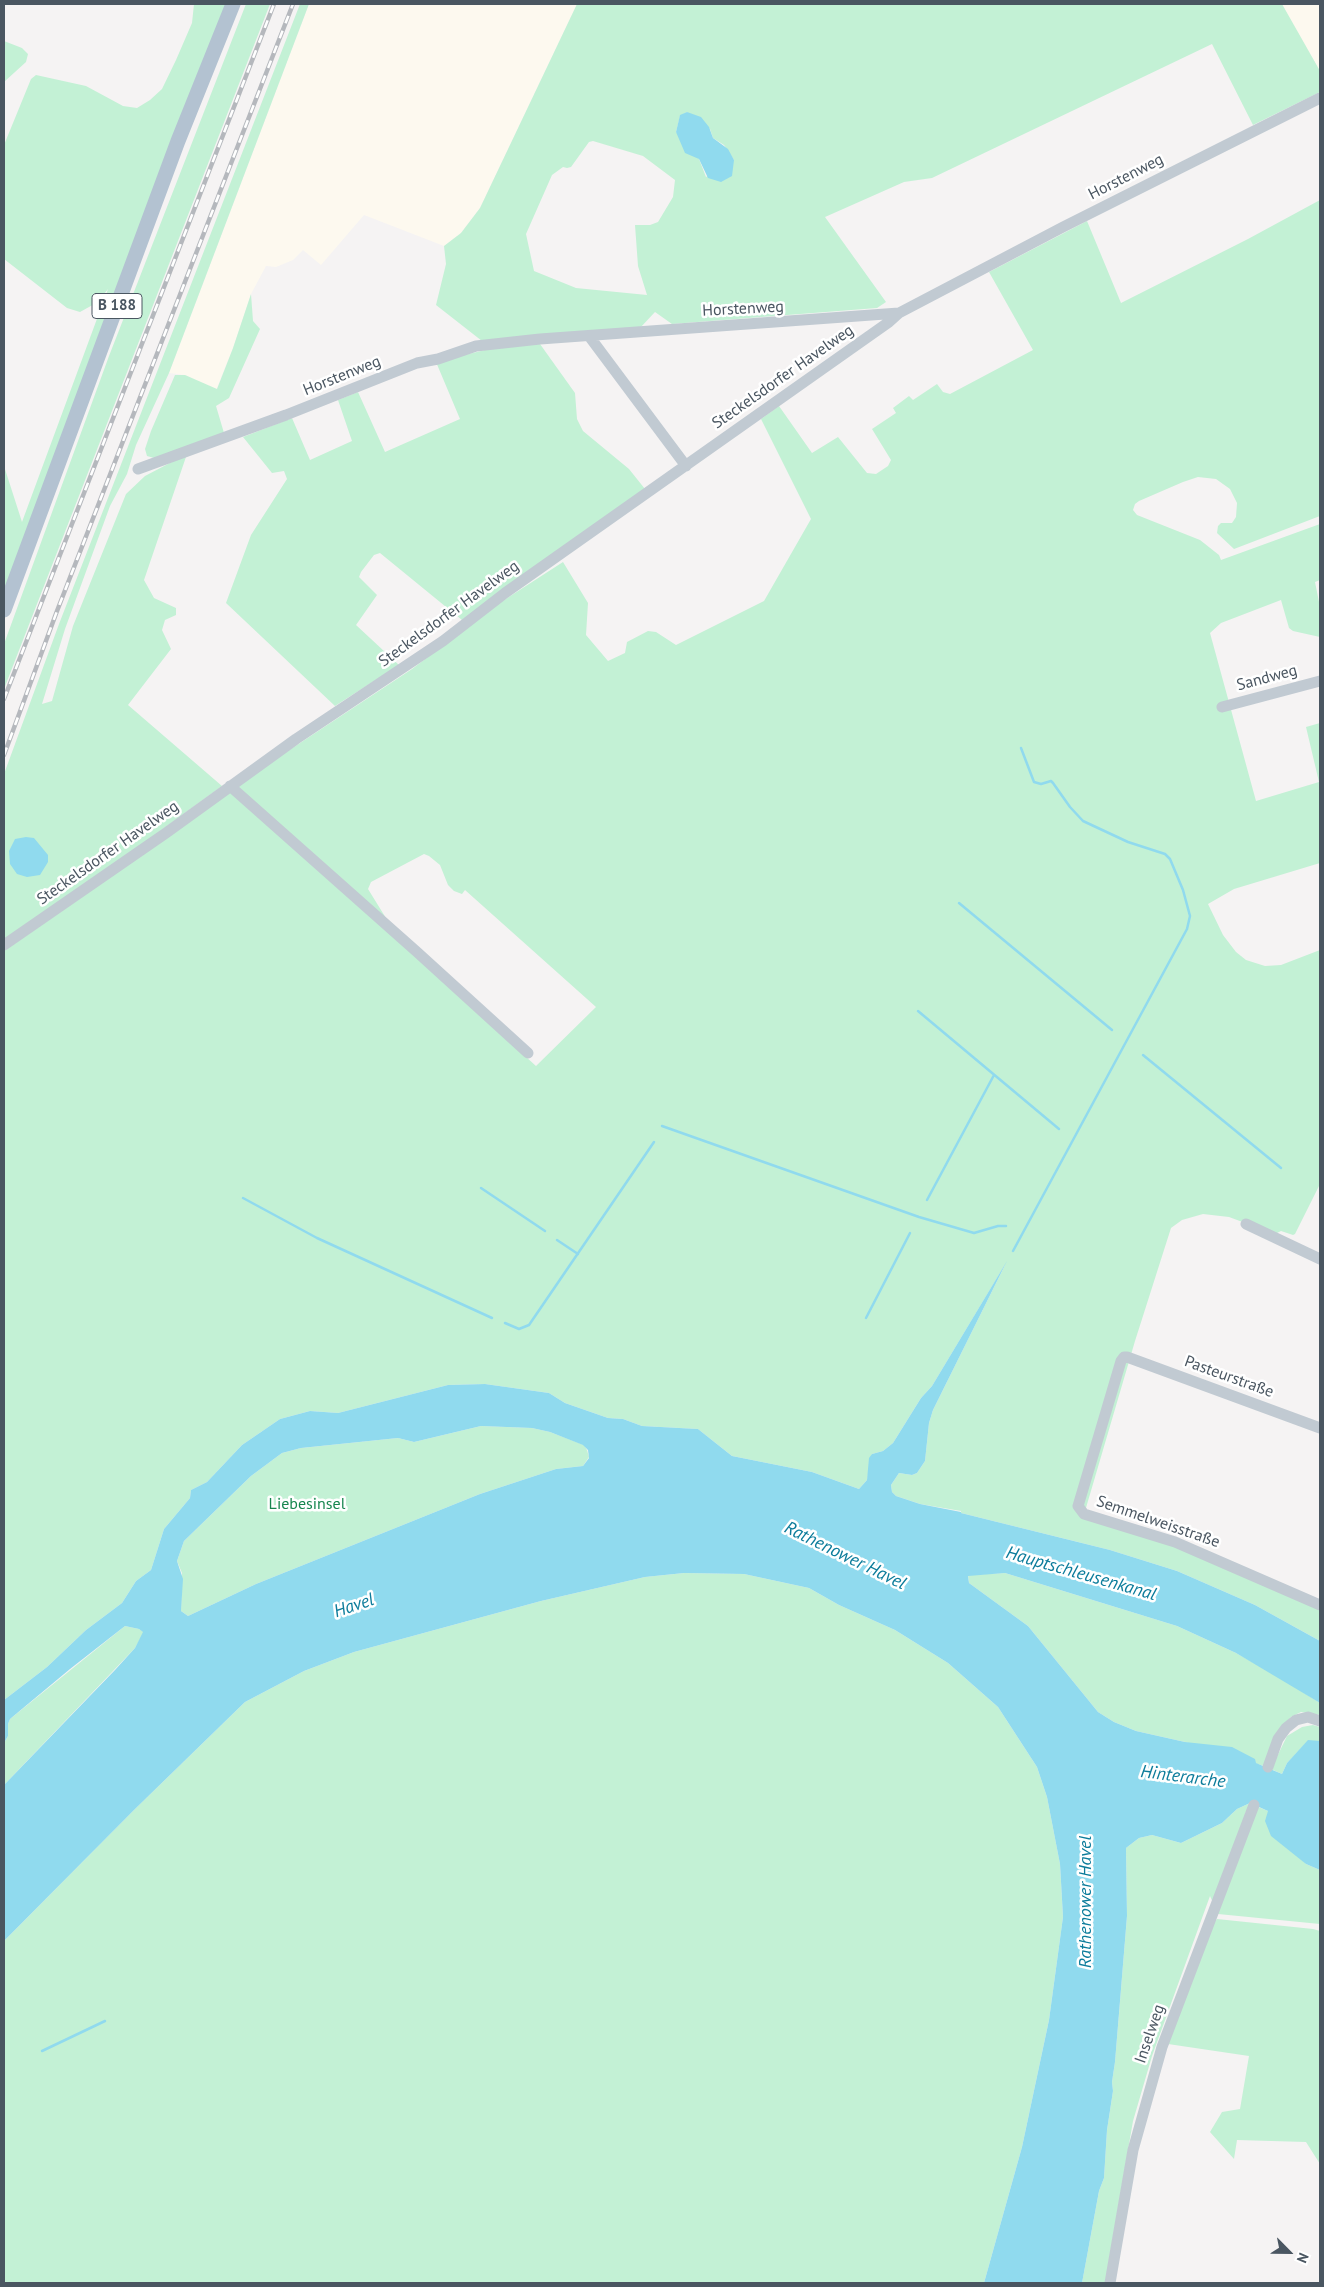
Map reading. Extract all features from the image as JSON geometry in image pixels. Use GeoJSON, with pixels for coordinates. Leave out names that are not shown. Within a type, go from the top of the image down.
{"type":"FeatureCollection","features":[{"type":"Feature","properties":{"kind":"main road","name":"B 188"},"geometry":{"type":"LineString","coordinates":[[4,610],[175,150],[233,4]]}},
{"type":"Feature","properties":{"kind":"street","name":"Horstenweg"},"geometry":{"type":"LineString","coordinates":[[138,469],[286,416],[417,363],[438,359],[476,346],[540,338],[899,313],[1055,231],[1320,98]]}},
{"type":"Feature","properties":{"kind":"street","name":"Steckelsdorfer Havelweg"},"geometry":{"type":"LineString","coordinates":[[4,945],[166,833],[230,786],[443,641],[504,593],[686,466],[899,313]]}},
{"type":"Feature","properties":{"kind":"street"},"geometry":{"type":"LineString","coordinates":[[590,336],[686,466]]}},
{"type":"Feature","properties":{"kind":"street","name":"Sandweg"},"geometry":{"type":"LineString","coordinates":[[1222,707],[1320,681]]}},
{"type":"Feature","properties":{"kind":"street"},"geometry":{"type":"LineString","coordinates":[[230,786],[528,1053]]}},
{"type":"Feature","properties":{"kind":"street"},"geometry":{"type":"LineString","coordinates":[[1246,1224],[1320,1259]]}},
{"type":"Feature","properties":{"kind":"street","name":"Pasteurstraße"},"geometry":{"type":"LineString","coordinates":[[1127,1357],[1320,1428]]}},
{"type":"Feature","properties":{"kind":"street","name":"Semmelweisstraße"},"geometry":{"type":"LineString","coordinates":[[1127,1357],[1122,1362],[1078,1506],[1080,1510],[1084,1514],[1175,1542],[1320,1605]]}},
{"type":"Feature","properties":{"kind":"street"},"geometry":{"type":"LineString","coordinates":[[1268,1767],[1278,1739],[1286,1728],[1296,1720],[1308,1717],[1320,1721]]}},
{"type":"Feature","properties":{"kind":"street","name":"Inselweg"},"geometry":{"type":"LineString","coordinates":[[1110,2283],[1133,2150],[1159,2056],[1254,1805]]}},
{"type":"Feature","properties":{"kind":"shaded area"},"geometry":{"type":"Polygon","coordinates":[[[309,4],[577,4],[480,208],[461,233],[444,246],[364,215],[321,265],[303,250],[293,260],[276,267],[266,266],[251,294],[233,348],[216,390],[185,375],[169,373],[309,4]]]}},
{"type":"Feature","properties":{"kind":"shaded area"},"geometry":{"type":"Polygon","coordinates":[[[1282,4],[1320,4],[1320,71],[1290,19],[1282,4]]]}},
{"type":"Feature","properties":{"kind":"green space"},"geometry":{"type":"Polygon","coordinates":[[[194,4],[227,4],[4,593],[4,466],[22,522],[108,289],[98,302],[80,312],[67,308],[4,259],[4,145],[31,79],[36,75],[86,86],[123,106],[137,108],[150,100],[162,89],[176,60],[192,23],[194,4]]]}},
{"type":"Feature","properties":{"kind":"green space"},"geometry":{"type":"Polygon","coordinates":[[[246,4],[270,4],[4,689],[4,644],[109,356],[246,4]]]}},
{"type":"Feature","properties":{"kind":"green space"},"geometry":{"type":"Polygon","coordinates":[[[300,4],[309,4],[169,373],[136,445],[127,474],[110,506],[65,629],[42,704],[52,701],[73,626],[126,494],[145,476],[187,454],[144,580],[154,598],[176,608],[176,615],[165,620],[162,630],[171,649],[128,705],[222,786],[108,869],[4,940],[4,774],[59,624],[300,4]]]}},
{"type":"Feature","properties":{"kind":"green space"},"geometry":{"type":"Polygon","coordinates":[[[577,4],[1282,4],[1320,71],[1320,92],[1253,125],[1212,44],[932,178],[904,182],[825,217],[886,302],[877,308],[672,324],[655,312],[640,328],[482,341],[436,305],[446,264],[444,246],[461,233],[480,208],[577,4]],[[687,112],[680,116],[676,132],[699,159],[706,177],[734,160],[724,145],[713,138],[710,129],[687,112]],[[593,141],[589,142],[571,167],[563,167],[552,175],[526,234],[534,271],[576,288],[647,295],[638,266],[635,225],[650,225],[658,222],[673,197],[675,180],[643,156],[593,141]]]}},
{"type":"Feature","properties":{"kind":"green space"},"geometry":{"type":"Polygon","coordinates":[[[4,41],[22,48],[28,54],[26,62],[4,82],[4,41]]]}},
{"type":"Feature","properties":{"kind":"green space"},"geometry":{"type":"Polygon","coordinates":[[[1320,200],[1320,516],[1234,549],[1217,533],[1218,526],[1221,523],[1232,523],[1236,517],[1237,503],[1230,489],[1216,479],[1198,477],[1183,482],[1139,501],[1135,504],[1133,510],[1137,515],[1200,540],[1219,555],[1221,560],[1320,524],[1320,580],[1315,582],[1320,607],[1320,637],[1293,631],[1289,628],[1281,600],[1221,623],[1210,633],[1256,801],[1319,782],[1306,727],[1320,723],[1320,863],[1234,889],[1208,904],[1223,935],[1236,952],[1246,960],[1265,966],[1281,965],[1320,950],[1320,1184],[1293,1235],[1281,1231],[1275,1234],[1229,1217],[1203,1214],[1182,1220],[1171,1228],[1135,1341],[1083,1518],[1167,1542],[1320,1608],[1320,1641],[1255,1605],[1177,1571],[1110,1550],[961,1513],[961,1511],[920,1504],[896,1496],[892,1492],[891,1485],[899,1473],[912,1475],[917,1473],[925,1461],[929,1423],[933,1410],[1006,1263],[932,1386],[921,1398],[893,1443],[883,1451],[872,1454],[867,1480],[859,1489],[812,1472],[732,1456],[698,1429],[642,1426],[623,1419],[608,1418],[565,1403],[549,1393],[485,1384],[448,1385],[338,1413],[310,1411],[280,1419],[242,1445],[207,1482],[191,1490],[190,1498],[164,1529],[151,1570],[136,1581],[122,1603],[86,1630],[47,1667],[4,1700],[4,951],[177,831],[241,782],[412,669],[498,604],[563,562],[588,603],[586,635],[608,661],[625,653],[627,642],[648,631],[656,632],[676,645],[764,601],[811,519],[761,419],[779,406],[812,453],[838,437],[867,473],[876,474],[888,466],[891,460],[872,429],[896,413],[893,408],[909,396],[913,400],[937,384],[943,392],[950,394],[1033,350],[989,272],[1087,221],[1121,303],[1248,239],[1320,200]],[[424,854],[371,882],[368,889],[402,944],[536,1066],[596,1007],[465,890],[462,894],[454,891],[448,885],[440,865],[424,854]]]}},
{"type":"Feature","properties":{"kind":"green space"},"geometry":{"type":"Polygon","coordinates":[[[251,294],[253,321],[260,329],[229,398],[216,406],[224,433],[154,458],[147,456],[145,449],[151,431],[175,375],[185,375],[217,389],[251,294]]]}},
{"type":"Feature","properties":{"kind":"green space"},"geometry":{"type":"Polygon","coordinates":[[[540,344],[575,393],[577,419],[583,431],[629,469],[645,489],[462,620],[380,553],[374,555],[359,577],[377,595],[356,625],[399,665],[335,706],[226,603],[251,535],[287,479],[284,471],[272,473],[243,437],[292,418],[310,460],[352,441],[338,400],[358,392],[385,452],[460,419],[436,362],[493,348],[540,344]]]}},
{"type":"Feature","properties":{"kind":"green space","name":"Liebesinsel"},"geometry":{"type":"Polygon","coordinates":[[[481,1426],[532,1428],[550,1432],[584,1445],[589,1457],[583,1466],[556,1469],[480,1494],[256,1584],[188,1616],[181,1611],[182,1573],[177,1561],[184,1541],[251,1476],[282,1453],[301,1448],[398,1438],[414,1442],[481,1426]]]}},
{"type":"Feature","properties":{"kind":"green space"},"geometry":{"type":"Polygon","coordinates":[[[684,1573],[744,1574],[809,1588],[839,1605],[895,1630],[948,1663],[998,1707],[1037,1767],[1047,1797],[1060,1864],[1063,1917],[1049,2020],[1022,2147],[984,2283],[4,2283],[4,1941],[245,1702],[304,1671],[354,1652],[541,1601],[645,1577],[684,1573]]]}},
{"type":"Feature","properties":{"kind":"green space"},"geometry":{"type":"Polygon","coordinates":[[[1005,1573],[1177,1626],[1236,1653],[1279,1677],[1320,1703],[1320,1715],[1301,1712],[1291,1717],[1281,1727],[1264,1766],[1185,1742],[1136,1731],[1114,1722],[1098,1712],[1028,1626],[969,1583],[968,1575],[1005,1573]]]}},
{"type":"Feature","properties":{"kind":"green space"},"geometry":{"type":"Polygon","coordinates":[[[125,1626],[144,1632],[135,1648],[4,1785],[4,1743],[8,1736],[10,1719],[125,1626]]]}},
{"type":"Feature","properties":{"kind":"green space"},"geometry":{"type":"Polygon","coordinates":[[[1313,1725],[1320,1727],[1320,1741],[1308,1741],[1287,1763],[1282,1774],[1271,1769],[1287,1736],[1302,1727],[1313,1725]]]}},
{"type":"Feature","properties":{"kind":"green space"},"geometry":{"type":"Polygon","coordinates":[[[1250,1803],[1245,1814],[1256,1806],[1268,1811],[1306,1864],[1320,1870],[1320,1924],[1218,1914],[1210,1896],[1152,2056],[1133,2121],[1105,2283],[1082,2283],[1099,2191],[1104,2178],[1107,2130],[1113,2091],[1112,2082],[1127,1916],[1126,1848],[1139,1838],[1152,1835],[1181,1843],[1222,1823],[1237,1809],[1250,1803]]]}},
{"type":"Feature","properties":{"kind":"green space"},"geometry":{"type":"Polygon","coordinates":[[[1217,1919],[1320,1931],[1320,2164],[1306,2142],[1237,2140],[1234,2159],[1210,2132],[1222,2112],[1240,2109],[1249,2056],[1168,2044],[1210,1928],[1217,1919]]]}},
{"type":"Feature","properties":{"kind":"water"},"geometry":{"type":"Polygon","coordinates":[[[687,112],[701,117],[709,127],[713,138],[728,149],[734,160],[732,176],[721,182],[708,178],[699,159],[685,153],[676,132],[680,115],[687,112]]]}},
{"type":"Feature","properties":{"kind":"water"},"geometry":{"type":"Polygon","coordinates":[[[34,838],[48,855],[48,862],[40,875],[27,877],[17,874],[10,864],[9,851],[15,839],[34,838]]]}},
{"type":"Feature","properties":{"kind":"water"},"geometry":{"type":"Polygon","coordinates":[[[1007,1261],[933,1410],[929,1423],[925,1461],[917,1473],[912,1475],[899,1473],[891,1485],[892,1492],[896,1496],[920,1504],[961,1512],[1110,1550],[1177,1571],[1255,1605],[1320,1641],[1320,1703],[1236,1653],[1177,1626],[1005,1573],[968,1576],[969,1583],[1028,1626],[1098,1712],[1114,1722],[1136,1731],[1185,1742],[1232,1747],[1255,1759],[1256,1763],[1282,1774],[1287,1763],[1308,1740],[1320,1741],[1320,1870],[1306,1864],[1271,1836],[1265,1821],[1268,1811],[1250,1803],[1237,1809],[1222,1823],[1181,1843],[1152,1835],[1139,1838],[1126,1848],[1127,1916],[1112,2082],[1113,2091],[1107,2130],[1104,2178],[1099,2191],[1082,2283],[984,2283],[1022,2147],[1049,2020],[1063,1917],[1060,1864],[1047,1797],[1037,1767],[998,1707],[948,1663],[895,1630],[839,1605],[809,1588],[744,1574],[684,1573],[645,1577],[541,1601],[354,1652],[304,1671],[245,1702],[4,1941],[4,1785],[135,1648],[143,1632],[139,1629],[125,1626],[70,1669],[10,1719],[8,1736],[4,1743],[4,1700],[47,1667],[86,1630],[122,1603],[136,1581],[151,1570],[164,1529],[190,1498],[191,1490],[207,1482],[242,1445],[280,1419],[310,1411],[338,1413],[448,1385],[485,1384],[549,1393],[565,1403],[608,1418],[623,1419],[642,1426],[698,1429],[732,1456],[812,1472],[859,1489],[867,1480],[869,1458],[872,1454],[883,1451],[893,1443],[921,1398],[932,1386],[1007,1261]],[[481,1426],[414,1442],[398,1438],[301,1448],[282,1453],[251,1476],[184,1541],[177,1561],[183,1579],[181,1611],[188,1616],[256,1584],[480,1494],[556,1469],[583,1466],[589,1458],[588,1450],[583,1445],[550,1432],[532,1428],[481,1426]]]}},
{"type":"Feature","properties":{"kind":"waterway"},"geometry":{"type":"LineString","coordinates":[[1013,1251],[1187,929],[1190,916],[1183,890],[1170,859],[1165,854],[1128,842],[1083,821],[1051,781],[1041,784],[1034,782],[1021,748]]}},
{"type":"Feature","properties":{"kind":"waterway"},"geometry":{"type":"LineString","coordinates":[[959,903],[1112,1030]]}},
{"type":"Feature","properties":{"kind":"waterway"},"geometry":{"type":"LineString","coordinates":[[918,1011],[1059,1129]]}},
{"type":"Feature","properties":{"kind":"waterway"},"geometry":{"type":"LineString","coordinates":[[1143,1055],[1281,1168]]}},
{"type":"Feature","properties":{"kind":"waterway"},"geometry":{"type":"LineString","coordinates":[[927,1200],[994,1075]]}},
{"type":"Feature","properties":{"kind":"waterway"},"geometry":{"type":"LineString","coordinates":[[662,1126],[919,1217],[974,1233],[998,1226],[1006,1226]]}},
{"type":"Feature","properties":{"kind":"waterway"},"geometry":{"type":"LineString","coordinates":[[505,1323],[519,1329],[529,1325],[654,1142]]}},
{"type":"Feature","properties":{"kind":"waterway"},"geometry":{"type":"LineString","coordinates":[[481,1188],[545,1231]]}},
{"type":"Feature","properties":{"kind":"waterway"},"geometry":{"type":"LineString","coordinates":[[243,1198],[317,1238],[492,1318]]}},
{"type":"Feature","properties":{"kind":"waterway"},"geometry":{"type":"LineString","coordinates":[[866,1318],[910,1233]]}},
{"type":"Feature","properties":{"kind":"waterway"},"geometry":{"type":"LineString","coordinates":[[557,1240],[578,1254]]}},
{"type":"Feature","properties":{"kind":"waterway"},"geometry":{"type":"LineString","coordinates":[[42,2051],[105,2021]]}},
{"type":"Feature","properties":{"kind":"railway"},"geometry":{"type":"LineString","coordinates":[[4,699],[274,4]]}},
{"type":"Feature","properties":{"kind":"railway"},"geometry":{"type":"LineString","coordinates":[[4,755],[57,611],[293,4]]}},
{"type":"Feature","properties":{"kind":"water label","name":"Rathenower Havel"},"geometry":{"type":"Point","coordinates":[845,1556]}},
{"type":"Feature","properties":{"kind":"water label","name":"Hauptschleusenkanal"},"geometry":{"type":"Point","coordinates":[1081,1574]}},
{"type":"Feature","properties":{"kind":"water label","name":"Havel"},"geometry":{"type":"Point","coordinates":[354,1606]}},
{"type":"Feature","properties":{"kind":"water label","name":"Hinterarche"},"geometry":{"type":"Point","coordinates":[1183,1777]}},
{"type":"Feature","properties":{"kind":"water label","name":"Rathenower Havel"},"geometry":{"type":"Point","coordinates":[1086,1902]}}]}
